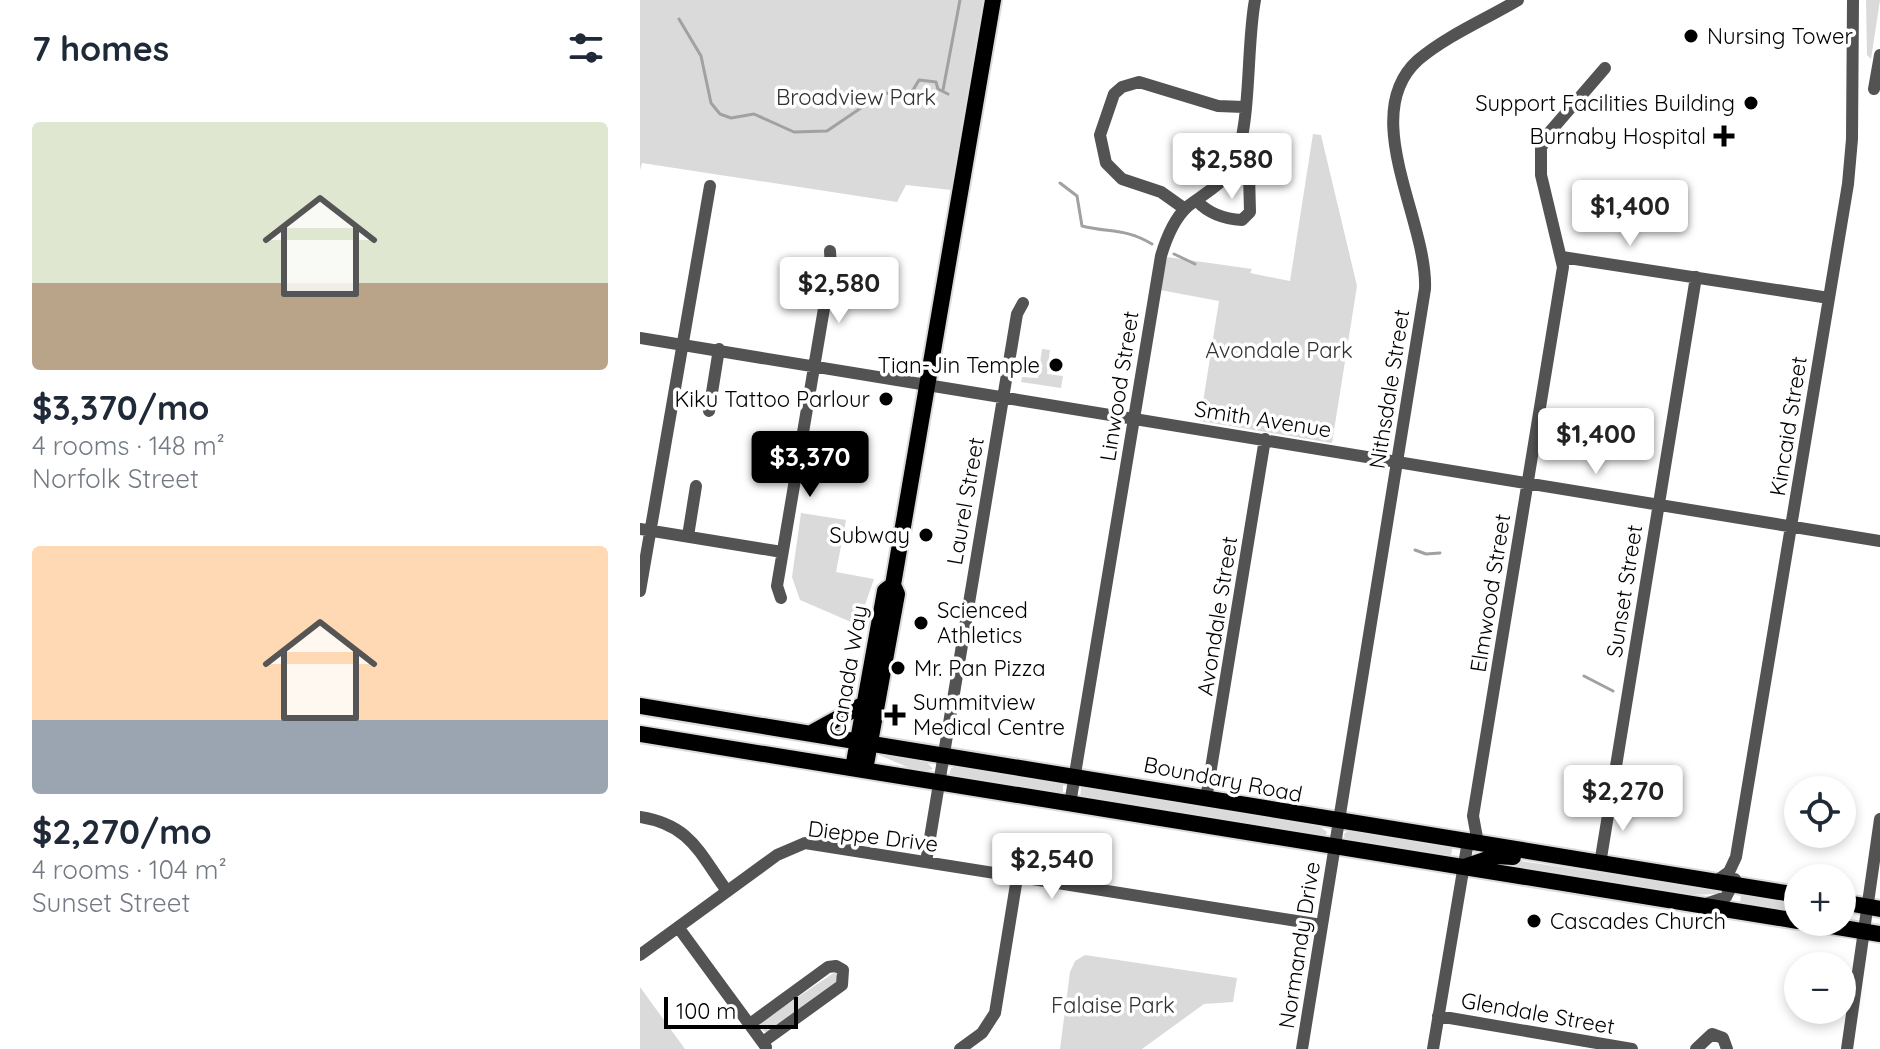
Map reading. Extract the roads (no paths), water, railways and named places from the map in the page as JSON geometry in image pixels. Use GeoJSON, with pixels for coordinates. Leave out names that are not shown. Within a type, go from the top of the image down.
{"type":"FeatureCollection","features":[{"type":"Feature","properties":{"kind":"main road","name":"Canada Way"},"geometry":{"type":"LineString","coordinates":[[859,769],[897,594],[893,585],[993,0]]}},
{"type":"Feature","properties":{"kind":"main road","name":"Canada Way"},"geometry":{"type":"LineString","coordinates":[[864,742],[864,704],[885,591],[893,585]]}},
{"type":"Feature","properties":{"kind":"main road"},"geometry":{"type":"LineString","coordinates":[[811,733],[864,704]]}},
{"type":"Feature","properties":{"kind":"main road","name":"Boundary Road"},"geometry":{"type":"LineString","coordinates":[[640,706],[1075,774],[1339,822],[1784,893]]}},
{"type":"Feature","properties":{"kind":"main road"},"geometry":{"type":"LineString","coordinates":[[640,734],[1784,919]]}},
{"type":"Feature","properties":{"kind":"main road"},"geometry":{"type":"LineString","coordinates":[[1464,867],[1496,856],[1548,863],[1570,859]]}},
{"type":"Feature","properties":{"kind":"street"},"geometry":{"type":"LineString","coordinates":[[1197,201],[1206,211],[1226,218],[1242,220],[1250,212],[1249,174],[1234,164],[1244,107],[1247,44],[1255,0]]}},
{"type":"Feature","properties":{"kind":"street","name":"Nithsdale Street"},"geometry":{"type":"LineString","coordinates":[[1335,846],[1425,281],[1423,255],[1394,140],[1396,102],[1405,76],[1421,58],[1518,0]]}},
{"type":"Feature","properties":{"kind":"street","name":"Kincaid Street"},"geometry":{"type":"LineString","coordinates":[[1734,885],[1736,857],[1851,160],[1853,0]]}},
{"type":"Feature","properties":{"kind":"street"},"geometry":{"type":"LineString","coordinates":[[1853,88],[1877,90],[1880,55]]}},
{"type":"Feature","properties":{"kind":"street","name":"Elmwood Street"},"geometry":{"type":"LineString","coordinates":[[1433,1049],[1528,483],[1562,257],[1541,175],[1541,148],[1548,134],[1605,68]]}},
{"type":"Feature","properties":{"kind":"street"},"geometry":{"type":"LineString","coordinates":[[1185,209],[1161,192],[1122,179],[1106,163],[1100,135],[1114,94],[1130,83],[1139,82],[1218,106],[1244,107]]}},
{"type":"Feature","properties":{"kind":"street","name":"Linwood Street"},"geometry":{"type":"LineString","coordinates":[[1070,804],[1161,256],[1165,242],[1185,209],[1234,164]]}},
{"type":"Feature","properties":{"kind":"street"},"geometry":{"type":"LineString","coordinates":[[640,591],[645,530],[710,186]]}},
{"type":"Feature","properties":{"kind":"street"},"geometry":{"type":"LineString","coordinates":[[781,598],[777,586],[831,267],[830,251]]}},
{"type":"Feature","properties":{"kind":"street"},"geometry":{"type":"LineString","coordinates":[[1562,257],[1829,298]]}},
{"type":"Feature","properties":{"kind":"street","name":"Sunset Street"},"geometry":{"type":"LineString","coordinates":[[1600,864],[1696,277]]}},
{"type":"Feature","properties":{"kind":"street","name":"Laurel Street"},"geometry":{"type":"LineString","coordinates":[[926,862],[1017,314],[1023,303]]}},
{"type":"Feature","properties":{"kind":"street","name":"Smith Avenue"},"geometry":{"type":"LineString","coordinates":[[640,338],[1880,541]]}},
{"type":"Feature","properties":{"kind":"street"},"geometry":{"type":"LineString","coordinates":[[709,411],[719,349]]}},
{"type":"Feature","properties":{"kind":"street","name":"Avondale Street"},"geometry":{"type":"LineString","coordinates":[[1206,799],[1265,439]]}},
{"type":"Feature","properties":{"kind":"street"},"geometry":{"type":"LineString","coordinates":[[688,536],[696,486]]}},
{"type":"Feature","properties":{"kind":"street"},"geometry":{"type":"LineString","coordinates":[[645,530],[782,552]]}},
{"type":"Feature","properties":{"kind":"street"},"geometry":{"type":"LineString","coordinates":[[640,817],[671,824],[683,832],[727,891]]}},
{"type":"Feature","properties":{"kind":"street"},"geometry":{"type":"LineString","coordinates":[[1847,1049],[1873,933],[1880,819]]}},
{"type":"Feature","properties":{"kind":"street","name":"Dieppe Drive"},"geometry":{"type":"LineString","coordinates":[[640,955],[790,847],[805,843],[1322,925]]}},
{"type":"Feature","properties":{"kind":"street","name":"Normandy Drive"},"geometry":{"type":"LineString","coordinates":[[1302,1049],[1335,846]]}},
{"type":"Feature","properties":{"kind":"street"},"geometry":{"type":"LineString","coordinates":[[1715,882],[1729,872],[1736,857]]}},
{"type":"Feature","properties":{"kind":"street"},"geometry":{"type":"LineString","coordinates":[[960,1049],[982,1033],[995,1013],[1017,878]]}},
{"type":"Feature","properties":{"kind":"street"},"geometry":{"type":"LineString","coordinates":[[1695,904],[1718,902],[1734,885]]}},
{"type":"Feature","properties":{"kind":"street"},"geometry":{"type":"LineString","coordinates":[[678,927],[765,1046],[842,985],[843,970],[836,966],[828,967],[750,1024]]}},
{"type":"Feature","properties":{"kind":"street","name":"Glendale Street"},"geometry":{"type":"LineString","coordinates":[[1438,1016],[1632,1049]]}},
{"type":"Feature","properties":{"kind":"street"},"geometry":{"type":"LineString","coordinates":[[1696,1049],[1712,1034],[1723,1038],[1727,1049]]}},
{"type":"Feature","properties":{"kind":"waterway"},"geometry":{"type":"LineString","coordinates":[[943,90],[960,0]]}},
{"type":"Feature","properties":{"kind":"waterway"},"geometry":{"type":"LineString","coordinates":[[679,19],[701,56],[711,103],[720,114],[731,118],[754,114],[794,132],[827,131],[883,93],[910,95],[919,80],[936,82],[938,89],[948,94]]}},
{"type":"Feature","properties":{"kind":"waterway"},"geometry":{"type":"LineString","coordinates":[[1060,183],[1077,196],[1082,226],[1125,233],[1152,244]]}},
{"type":"Feature","properties":{"kind":"waterway"},"geometry":{"type":"LineString","coordinates":[[1174,254],[1195,264]]}},
{"type":"Feature","properties":{"kind":"waterway"},"geometry":{"type":"LineString","coordinates":[[1415,550],[1426,554],[1440,553]]}},
{"type":"Feature","properties":{"kind":"waterway"},"geometry":{"type":"LineString","coordinates":[[1584,676],[1613,691]]}},
{"type":"Feature","properties":{"kind":"place","name":"Nursing Tower"},"geometry":{"type":"Point","coordinates":[1691,36]}},
{"type":"Feature","properties":{"kind":"place","name":"Support Facilities Building"},"geometry":{"type":"Point","coordinates":[1751,103]}},
{"type":"Feature","properties":{"kind":"place","name":"Burnaby Hospital"},"geometry":{"type":"Point","coordinates":[1724,136]}},
{"type":"Feature","properties":{"kind":"place","name":"Tian-Jin Temple"},"geometry":{"type":"Point","coordinates":[1056,365]}},
{"type":"Feature","properties":{"kind":"place","name":"Kiku Tattoo Parlour"},"geometry":{"type":"Point","coordinates":[886,399]}},
{"type":"Feature","properties":{"kind":"place","name":"Subway"},"geometry":{"type":"Point","coordinates":[926,535]}},
{"type":"Feature","properties":{"kind":"place","name":"Scienced Athletics"},"geometry":{"type":"Point","coordinates":[921,623]}},
{"type":"Feature","properties":{"kind":"place","name":"Mr. Pan Pizza"},"geometry":{"type":"Point","coordinates":[898,668]}},
{"type":"Feature","properties":{"kind":"place","name":"Summitview Medical Centre"},"geometry":{"type":"Point","coordinates":[895,715]}},
{"type":"Feature","properties":{"kind":"place","name":"Cascades Church"},"geometry":{"type":"Point","coordinates":[1534,921]}},
{"type":"Feature","properties":{"kind":"park label","name":"Broadview Park"},"geometry":{"type":"Point","coordinates":[856,97]}},
{"type":"Feature","properties":{"kind":"park label","name":"Avondale Park"},"geometry":{"type":"Point","coordinates":[1279,350]}},
{"type":"Feature","properties":{"kind":"park label","name":"Falaise Park"},"geometry":{"type":"Point","coordinates":[1113,1005]}}]}
